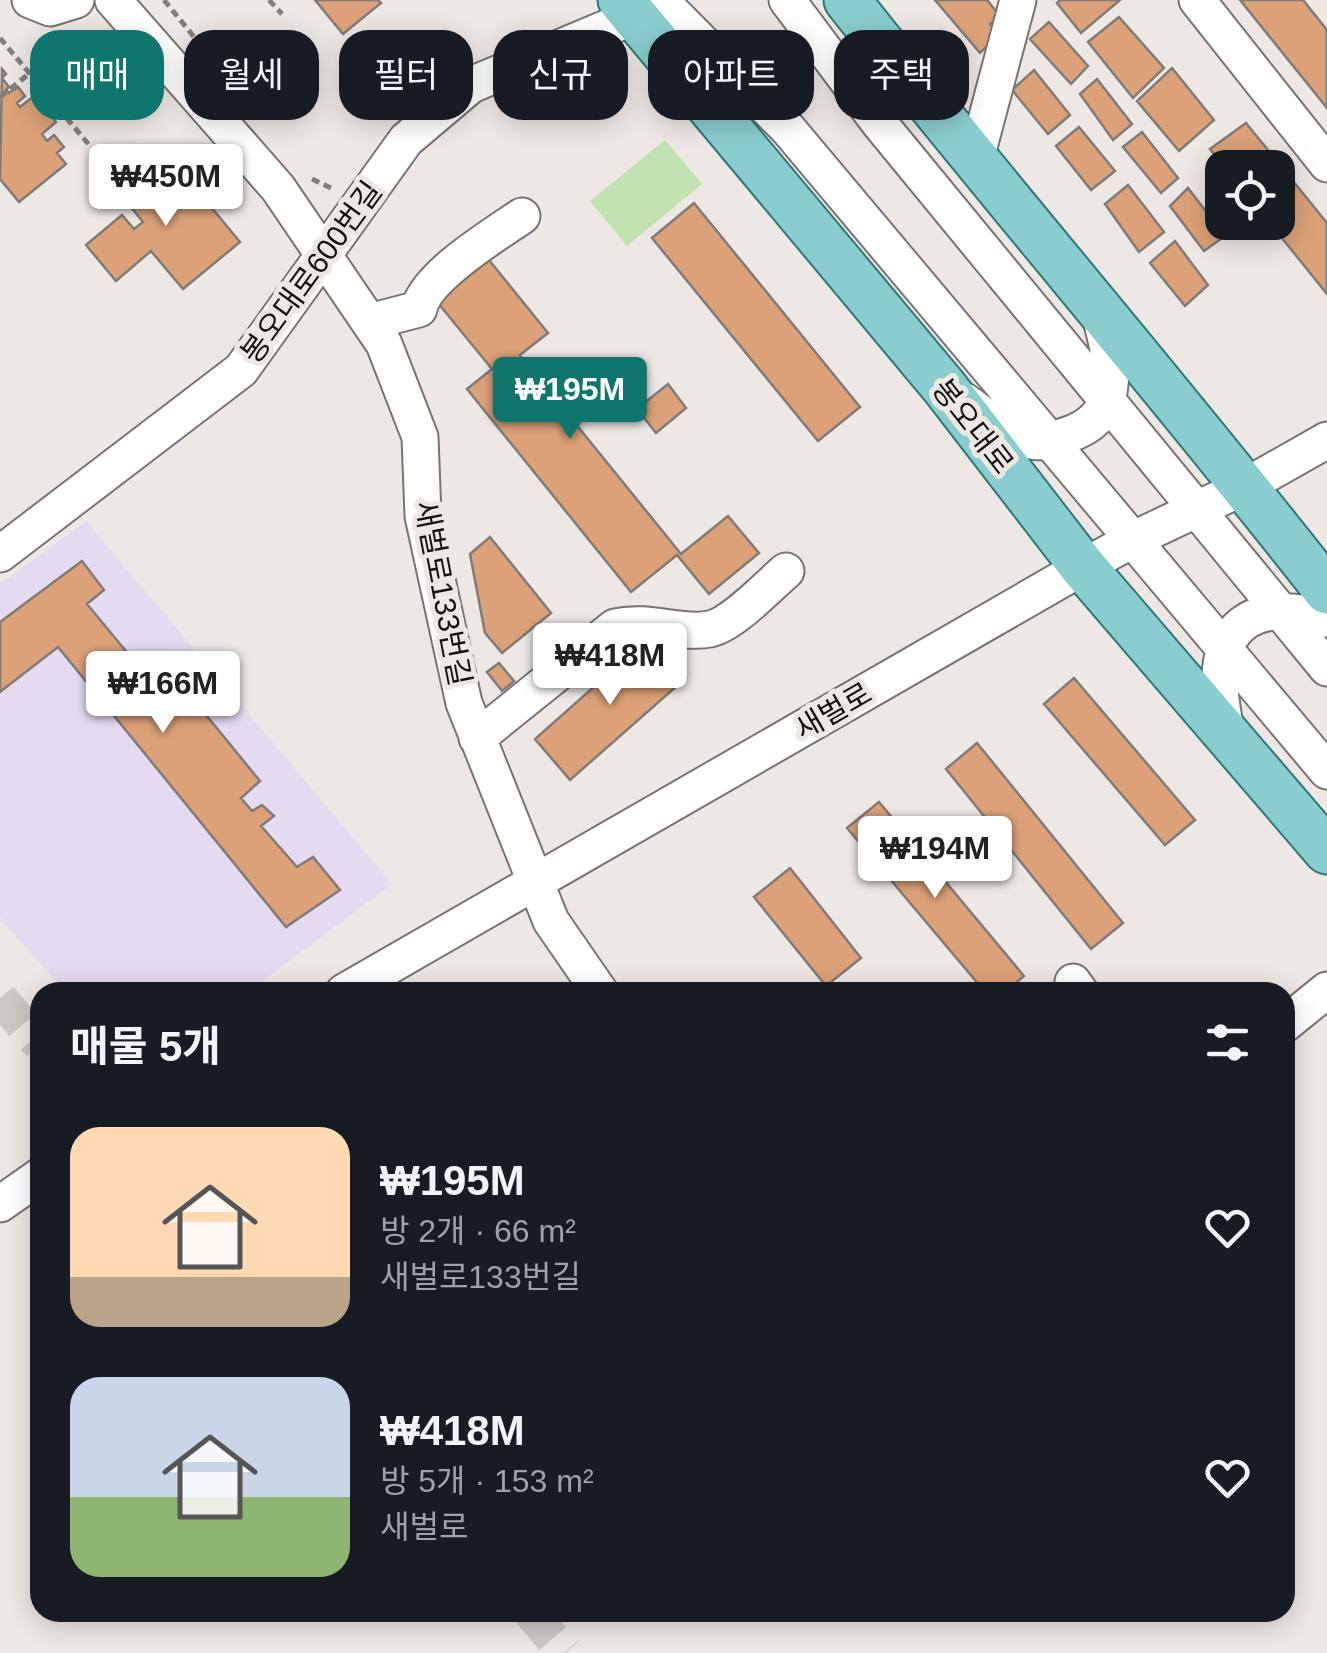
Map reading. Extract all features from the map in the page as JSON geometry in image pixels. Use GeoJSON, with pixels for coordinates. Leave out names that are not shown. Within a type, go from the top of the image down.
{"type":"FeatureCollection","features":[{"type":"Feature","properties":{"kind":"main road"},"geometry":{"type":"LineString","coordinates":[[846,0],[975,162],[1246,486],[1327,591]]}},
{"type":"Feature","properties":{"kind":"main road","name":"봉오대로"},"geometry":{"type":"LineString","coordinates":[[638,6],[1083,566],[1327,851]]}},
{"type":"Feature","properties":{"kind":"street"},"geometry":{"type":"LineString","coordinates":[[30,0],[50,8],[76,0]]}},
{"type":"Feature","properties":{"kind":"street","name":"새벌로133번길"},"geometry":{"type":"LineString","coordinates":[[113,0],[278,188],[384,344],[420,437],[423,516],[464,703],[550,921],[593,982]]}},
{"type":"Feature","properties":{"kind":"street"},"geometry":{"type":"LineString","coordinates":[[787,0],[880,124],[1327,668]]}},
{"type":"Feature","properties":{"kind":"street"},"geometry":{"type":"LineString","coordinates":[[975,162],[1018,0]]}},
{"type":"Feature","properties":{"kind":"street"},"geometry":{"type":"LineString","coordinates":[[1198,0],[1327,164]]}},
{"type":"Feature","properties":{"kind":"street"},"geometry":{"type":"LineString","coordinates":[[638,6],[788,129],[1327,771]]}},
{"type":"Feature","properties":{"kind":"street","name":"봉오대로600번길"},"geometry":{"type":"LineString","coordinates":[[0,554],[241,370],[406,140],[472,85],[638,6]]}},
{"type":"Feature","properties":{"kind":"street"},"geometry":{"type":"LineString","coordinates":[[369,322],[419,310],[434,282],[522,216]]}},
{"type":"Feature","properties":{"kind":"street"},"geometry":{"type":"LineString","coordinates":[[945,388],[1029,441],[1046,440],[1083,428],[1098,416],[1106,402],[1112,364],[1099,312]]}},
{"type":"Feature","properties":{"kind":"street","name":"새벌로"},"geometry":{"type":"LineString","coordinates":[[362,982],[1083,566],[1246,486],[1327,440]]}},
{"type":"Feature","properties":{"kind":"street"},"geometry":{"type":"LineString","coordinates":[[477,738],[614,627],[633,623],[712,629],[786,571]]}},
{"type":"Feature","properties":{"kind":"street"},"geometry":{"type":"LineString","coordinates":[[1227,737],[1220,672],[1225,649],[1236,630],[1256,615],[1277,610],[1300,611],[1327,619]]}},
{"type":"Feature","properties":{"kind":"street"},"geometry":{"type":"LineString","coordinates":[[1295,1016],[1327,990]]}},
{"type":"Feature","properties":{"kind":"street"},"geometry":{"type":"LineString","coordinates":[[0,1204],[30,1183]]}},
{"type":"Feature","properties":{"kind":"path"},"geometry":{"type":"LineString","coordinates":[[269,0],[282,14]]}},
{"type":"Feature","properties":{"kind":"path"},"geometry":{"type":"LineString","coordinates":[[0,38],[30,74],[0,97]]}},
{"type":"Feature","properties":{"kind":"path"},"geometry":{"type":"LineString","coordinates":[[68,120],[90,146]]}},
{"type":"Feature","properties":{"kind":"shaded area"},"geometry":{"type":"Polygon","coordinates":[[[86,521],[392,884],[261,982],[56,982],[0,918],[0,584],[86,521]]]}},
{"type":"Feature","properties":{"kind":"green space"},"geometry":{"type":"Polygon","coordinates":[[[665,140],[702,184],[627,246],[590,201],[665,140]]]}},
{"type":"Feature","properties":{"kind":"building"},"geometry":{"type":"Polygon","coordinates":[[[315,0],[381,3],[348,30],[340,30],[315,0]]]}},
{"type":"Feature","properties":{"kind":"building"},"geometry":{"type":"Polygon","coordinates":[[[935,0],[987,0],[1000,16],[990,24],[999,35],[980,53],[969,40],[969,30],[960,30],[935,0]]]}},
{"type":"Feature","properties":{"kind":"building"},"geometry":{"type":"Polygon","coordinates":[[[1120,0],[1081,33],[1057,3],[1120,0]]]}},
{"type":"Feature","properties":{"kind":"building"},"geometry":{"type":"Polygon","coordinates":[[[1240,0],[1303,0],[1327,30],[1327,108],[1240,0]]]}},
{"type":"Feature","properties":{"kind":"building"},"geometry":{"type":"Polygon","coordinates":[[[1119,17],[1164,68],[1133,98],[1088,42],[1119,17]]]}},
{"type":"Feature","properties":{"kind":"building"},"geometry":{"type":"Polygon","coordinates":[[[1049,22],[1088,66],[1071,84],[1030,39],[1049,22]]]}},
{"type":"Feature","properties":{"kind":"building"},"geometry":{"type":"Polygon","coordinates":[[[1172,68],[1214,120],[1179,151],[1137,101],[1172,68]]]}},
{"type":"Feature","properties":{"kind":"building"},"geometry":{"type":"Polygon","coordinates":[[[2,69],[6,74],[2,78],[9,87],[6,90],[9,93],[18,87],[25,96],[17,103],[20,107],[30,99],[30,120],[56,122],[42,134],[47,141],[54,135],[64,147],[57,153],[66,164],[19,202],[0,179],[2,69]]]}},
{"type":"Feature","properties":{"kind":"building"},"geometry":{"type":"Polygon","coordinates":[[[1034,70],[1070,115],[1048,134],[1012,90],[1034,70]]]}},
{"type":"Feature","properties":{"kind":"building"},"geometry":{"type":"Polygon","coordinates":[[[1097,79],[1132,124],[1113,140],[1080,94],[1097,79]]]}},
{"type":"Feature","properties":{"kind":"building"},"geometry":{"type":"Polygon","coordinates":[[[1246,123],[1268,150],[1211,150],[1246,123]]]}},
{"type":"Feature","properties":{"kind":"building"},"geometry":{"type":"Polygon","coordinates":[[[1079,127],[1115,171],[1091,190],[1056,146],[1079,127]]]}},
{"type":"Feature","properties":{"kind":"building"},"geometry":{"type":"Polygon","coordinates":[[[1142,132],[1178,178],[1161,193],[1123,147],[1142,132]]]}},
{"type":"Feature","properties":{"kind":"building"},"geometry":{"type":"Polygon","coordinates":[[[170,157],[240,242],[183,289],[151,251],[116,281],[86,245],[122,215],[134,229],[143,222],[122,196],[170,157]]]}},
{"type":"Feature","properties":{"kind":"building"},"geometry":{"type":"Polygon","coordinates":[[[1295,183],[1327,223],[1327,294],[1284,240],[1295,240],[1295,183]]]}},
{"type":"Feature","properties":{"kind":"building"},"geometry":{"type":"Polygon","coordinates":[[[1128,185],[1164,232],[1139,252],[1105,204],[1128,185]]]}},
{"type":"Feature","properties":{"kind":"building"},"geometry":{"type":"Polygon","coordinates":[[[1188,188],[1205,210],[1205,240],[1219,240],[1204,251],[1170,206],[1188,188]]]}},
{"type":"Feature","properties":{"kind":"building"},"geometry":{"type":"Polygon","coordinates":[[[694,203],[860,407],[818,441],[652,238],[694,203]]]}},
{"type":"Feature","properties":{"kind":"building"},"geometry":{"type":"Polygon","coordinates":[[[1175,241],[1208,285],[1185,306],[1150,263],[1175,241]]]}},
{"type":"Feature","properties":{"kind":"building"},"geometry":{"type":"Polygon","coordinates":[[[485,255],[548,333],[520,355],[681,554],[728,516],[759,553],[709,594],[677,555],[631,592],[467,389],[492,369],[433,297],[485,255]]]}},
{"type":"Feature","properties":{"kind":"building"},"geometry":{"type":"Polygon","coordinates":[[[668,384],[686,408],[656,433],[637,409],[668,384]]]}},
{"type":"Feature","properties":{"kind":"building"},"geometry":{"type":"Polygon","coordinates":[[[490,537],[551,613],[502,653],[485,633],[470,554],[490,537]]]}},
{"type":"Feature","properties":{"kind":"building"},"geometry":{"type":"Polygon","coordinates":[[[82,561],[104,590],[87,604],[154,685],[170,671],[260,781],[241,798],[252,811],[262,805],[274,816],[261,826],[297,867],[313,857],[340,890],[286,927],[58,647],[0,692],[0,622],[82,561]]]}},
{"type":"Feature","properties":{"kind":"building"},"geometry":{"type":"Polygon","coordinates":[[[650,637],[686,678],[570,780],[535,739],[650,637]]]}},
{"type":"Feature","properties":{"kind":"building"},"geometry":{"type":"Polygon","coordinates":[[[499,663],[514,681],[502,691],[487,672],[499,663]]]}},
{"type":"Feature","properties":{"kind":"building"},"geometry":{"type":"Polygon","coordinates":[[[1074,678],[1195,820],[1165,845],[1044,704],[1074,678]]]}},
{"type":"Feature","properties":{"kind":"building"},"geometry":{"type":"Polygon","coordinates":[[[977,743],[1123,923],[1091,949],[946,769],[977,743]]]}},
{"type":"Feature","properties":{"kind":"building"},"geometry":{"type":"Polygon","coordinates":[[[879,802],[1024,976],[1017,982],[977,982],[847,828],[879,802]]]}},
{"type":"Feature","properties":{"kind":"building"},"geometry":{"type":"Polygon","coordinates":[[[790,868],[861,958],[831,982],[823,982],[754,897],[790,868]]]}},
{"type":"Feature","properties":{"kind":"tunnel"},"geometry":{"type":"LineString","coordinates":[[0,998],[30,1033]]}},
{"type":"Feature","properties":{"kind":"tunnel"},"geometry":{"type":"LineString","coordinates":[[539,1622],[565,1653]]}}]}
